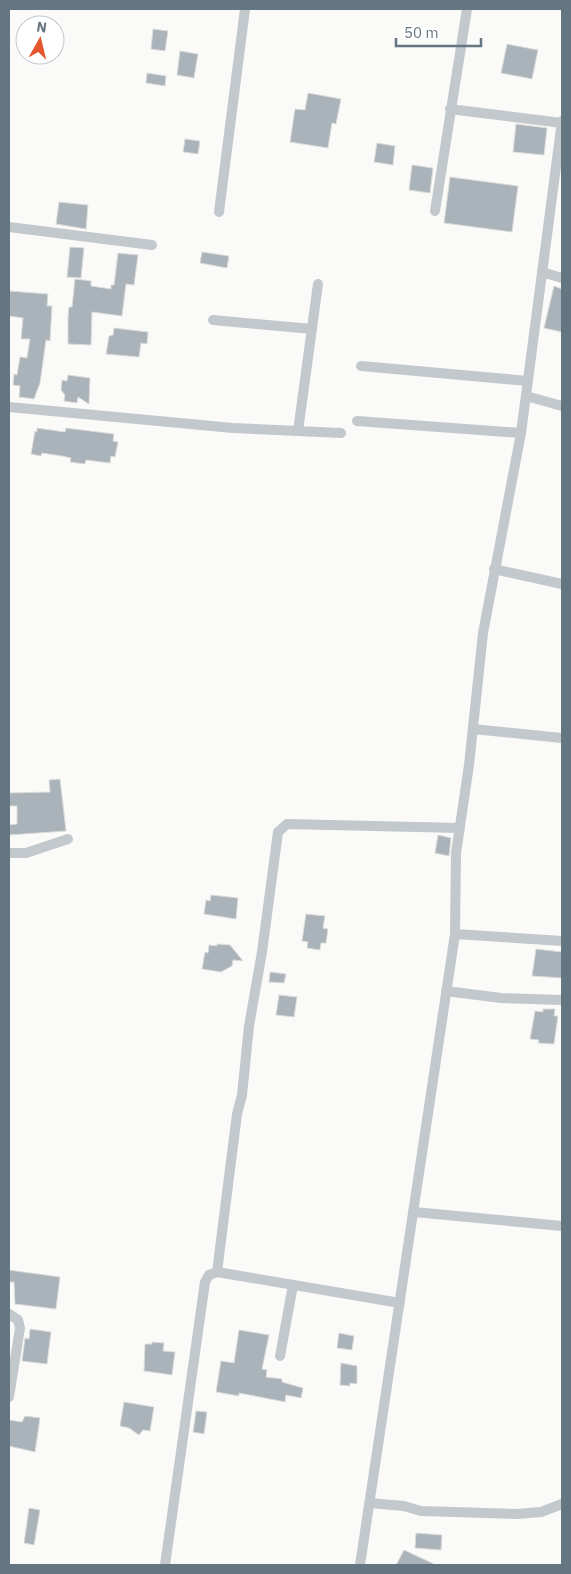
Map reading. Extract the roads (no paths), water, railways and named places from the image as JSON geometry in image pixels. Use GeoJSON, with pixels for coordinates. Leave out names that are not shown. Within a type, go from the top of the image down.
{"type":"FeatureCollection","features":[{"type":"Feature","properties":{"kind":"street"},"geometry":{"type":"LineString","coordinates":[[219,212],[245,9]]}},
{"type":"Feature","properties":{"kind":"street"},"geometry":{"type":"LineString","coordinates":[[435,212],[467,9]]}},
{"type":"Feature","properties":{"kind":"street"},"geometry":{"type":"LineString","coordinates":[[360,1565],[455,934],[456,854],[473,729],[483,634],[521,433],[559,161],[562,122],[450,109]]}},
{"type":"Feature","properties":{"kind":"street"},"geometry":{"type":"LineString","coordinates":[[9,227],[152,245]]}},
{"type":"Feature","properties":{"kind":"street"},"geometry":{"type":"LineString","coordinates":[[542,272],[562,278]]}},
{"type":"Feature","properties":{"kind":"street"},"geometry":{"type":"LineString","coordinates":[[298,431],[318,284]]}},
{"type":"Feature","properties":{"kind":"street"},"geometry":{"type":"LineString","coordinates":[[213,320],[312,328]]}},
{"type":"Feature","properties":{"kind":"street"},"geometry":{"type":"LineString","coordinates":[[361,366],[528,381]]}},
{"type":"Feature","properties":{"kind":"street"},"geometry":{"type":"LineString","coordinates":[[526,396],[562,406]]}},
{"type":"Feature","properties":{"kind":"street"},"geometry":{"type":"LineString","coordinates":[[9,407],[157,422],[341,433]]}},
{"type":"Feature","properties":{"kind":"street"},"geometry":{"type":"LineString","coordinates":[[357,421],[521,433]]}},
{"type":"Feature","properties":{"kind":"street"},"geometry":{"type":"LineString","coordinates":[[494,569],[562,584]]}},
{"type":"Feature","properties":{"kind":"street"},"geometry":{"type":"LineString","coordinates":[[473,729],[562,738]]}},
{"type":"Feature","properties":{"kind":"street"},"geometry":{"type":"LineString","coordinates":[[217,1272],[237,1114],[242,1095],[248,1026],[262,952],[278,832],[287,824],[460,828]]}},
{"type":"Feature","properties":{"kind":"street"},"geometry":{"type":"LineString","coordinates":[[9,853],[26,853],[68,839]]}},
{"type":"Feature","properties":{"kind":"street"},"geometry":{"type":"LineString","coordinates":[[455,934],[562,941]]}},
{"type":"Feature","properties":{"kind":"street"},"geometry":{"type":"LineString","coordinates":[[446,991],[502,998],[562,1000]]}},
{"type":"Feature","properties":{"kind":"street"},"geometry":{"type":"LineString","coordinates":[[414,1212],[562,1226]]}},
{"type":"Feature","properties":{"kind":"street"},"geometry":{"type":"LineString","coordinates":[[165,1565],[205,1282],[209,1275],[217,1272],[400,1303]]}},
{"type":"Feature","properties":{"kind":"street"},"geometry":{"type":"LineString","coordinates":[[280,1356],[293,1285]]}},
{"type":"Feature","properties":{"kind":"street"},"geometry":{"type":"LineString","coordinates":[[9,1314],[16,1318],[20,1328],[9,1397]]}},
{"type":"Feature","properties":{"kind":"street"},"geometry":{"type":"LineString","coordinates":[[370,1503],[404,1506],[421,1511],[517,1514],[542,1512],[562,1504]]}}]}
